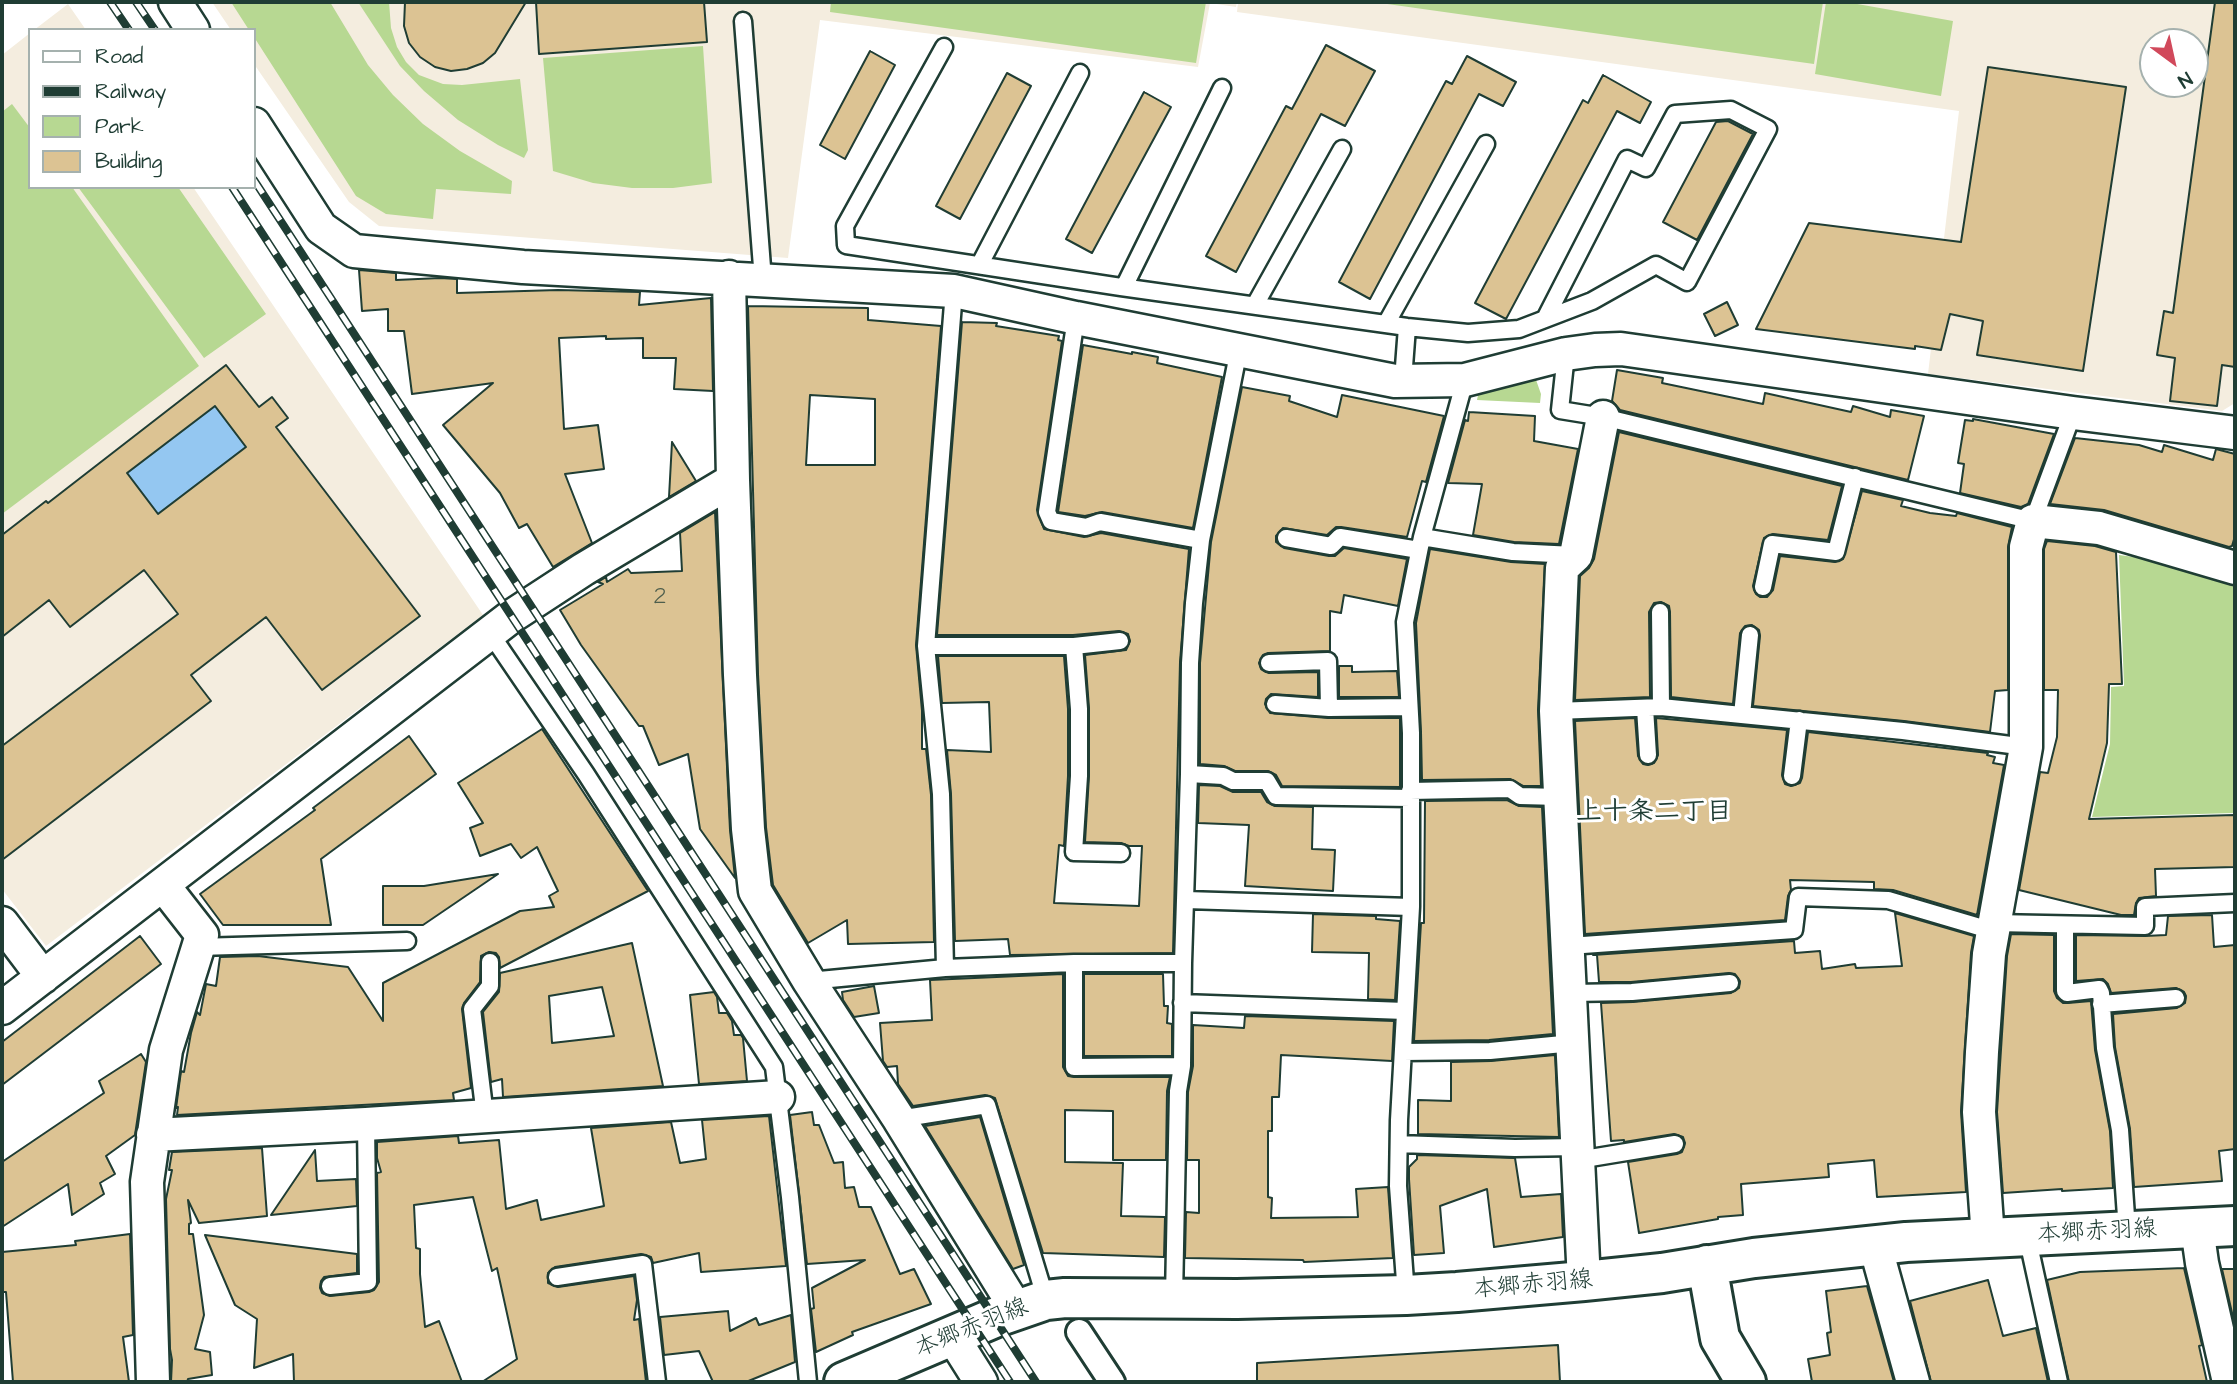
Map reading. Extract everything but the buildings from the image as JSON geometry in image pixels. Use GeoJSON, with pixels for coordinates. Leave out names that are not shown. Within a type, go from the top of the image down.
{"type":"FeatureCollection","features":[{"type":"Feature","properties":{"kind":"main road","name":"本郷赤羽線"},"geometry":{"type":"LineString","coordinates":[[844,1382],[900,1371],[952,1336],[1032,1305],[1065,1298],[1406,1296],[1662,1273],[1875,1245],[2235,1226]]}},
{"type":"Feature","properties":{"kind":"main road"},"geometry":{"type":"LineString","coordinates":[[1707,1265],[1720,1338],[1746,1382]]}},
{"type":"Feature","properties":{"kind":"street"},"geometry":{"type":"LineString","coordinates":[[176,2],[193,28]]}},
{"type":"Feature","properties":{"kind":"street"},"geometry":{"type":"LineString","coordinates":[[256,127],[321,229],[354,251],[523,267],[954,290],[1076,318],[1395,381],[1465,380],[1566,354],[1621,349],[2235,433]]}},
{"type":"Feature","properties":{"kind":"street"},"geometry":{"type":"LineString","coordinates":[[729,277],[733,480],[743,726],[748,829],[755,891],[809,981],[899,1119],[1032,1305]]}},
{"type":"Feature","properties":{"kind":"street"},"geometry":{"type":"LineString","coordinates":[[1584,1281],[1556,711],[1562,568],[1576,555],[1603,417]]}},
{"type":"Feature","properties":{"kind":"street"},"geometry":{"type":"LineString","coordinates":[[2,1008],[490,633],[584,569],[733,480]]}},
{"type":"Feature","properties":{"kind":"street"},"geometry":{"type":"LineString","coordinates":[[1988,1238],[1979,1112],[1989,954],[2026,747],[2026,547],[2033,521],[2099,528],[2235,568]]}},
{"type":"Feature","properties":{"kind":"street"},"geometry":{"type":"LineString","coordinates":[[153,1382],[147,1182],[166,1050],[202,935],[163,885]]}},
{"type":"Feature","properties":{"kind":"street"},"geometry":{"type":"LineString","coordinates":[[2,923],[43,977]]}},
{"type":"Feature","properties":{"kind":"street"},"geometry":{"type":"LineString","coordinates":[[153,1135],[778,1097]]}},
{"type":"Feature","properties":{"kind":"street"},"geometry":{"type":"LineString","coordinates":[[2197,1228],[2202,1263],[2229,1382]]}},
{"type":"Feature","properties":{"kind":"street"},"geometry":{"type":"LineString","coordinates":[[1875,1245],[1913,1382]]}},
{"type":"Feature","properties":{"kind":"street"},"geometry":{"type":"LineString","coordinates":[[1079,1332],[1112,1382]]}},
{"type":"Feature","properties":{"kind":"street"},"geometry":{"type":"LineString","coordinates":[[952,1336],[981,1382]]}},
{"type":"Feature","properties":{"kind":"lane"},"geometry":{"type":"LineString","coordinates":[[743,21],[763,280]]}},
{"type":"Feature","properties":{"kind":"lane"},"geometry":{"type":"LineString","coordinates":[[944,47],[845,226],[846,245],[1407,327],[1468,332],[1519,329],[1592,301],[1656,265],[1687,282],[1768,129],[1731,110],[1675,114],[1646,168],[1627,159],[1545,319]]}},
{"type":"Feature","properties":{"kind":"lane"},"geometry":{"type":"LineString","coordinates":[[980,264],[1080,73]]}},
{"type":"Feature","properties":{"kind":"lane"},"geometry":{"type":"LineString","coordinates":[[1124,287],[1222,88]]}},
{"type":"Feature","properties":{"kind":"lane"},"geometry":{"type":"LineString","coordinates":[[1386,324],[1486,144]]}},
{"type":"Feature","properties":{"kind":"lane"},"geometry":{"type":"LineString","coordinates":[[1255,305],[1342,149]]}},
{"type":"Feature","properties":{"kind":"lane"},"geometry":{"type":"LineString","coordinates":[[945,968],[941,794],[926,646],[954,290]]}},
{"type":"Feature","properties":{"kind":"lane"},"geometry":{"type":"LineString","coordinates":[[1076,318],[1047,512],[1051,522],[1086,527],[1100,522],[1201,540]]}},
{"type":"Feature","properties":{"kind":"lane"},"geometry":{"type":"LineString","coordinates":[[1403,380],[1407,327]]}},
{"type":"Feature","properties":{"kind":"lane"},"geometry":{"type":"LineString","coordinates":[[1174,1298],[1189,774],[1189,663],[1201,540],[1239,349]]}},
{"type":"Feature","properties":{"kind":"lane"},"geometry":{"type":"LineString","coordinates":[[1566,354],[1560,411],[1603,417],[2033,521],[2073,412]]}},
{"type":"Feature","properties":{"kind":"lane"},"geometry":{"type":"LineString","coordinates":[[1406,1296],[1398,1186],[1412,907],[1405,622],[1421,544],[1465,380]]}},
{"type":"Feature","properties":{"kind":"lane"},"geometry":{"type":"LineString","coordinates":[[1763,587],[1772,544],[1836,552],[1855,477]]}},
{"type":"Feature","properties":{"kind":"lane"},"geometry":{"type":"LineString","coordinates":[[1286,538],[1331,546],[1339,537],[1576,555]]}},
{"type":"Feature","properties":{"kind":"lane"},"geometry":{"type":"LineString","coordinates":[[1648,755],[1660,612]]}},
{"type":"Feature","properties":{"kind":"lane"},"geometry":{"type":"LineString","coordinates":[[490,633],[586,774],[774,1067],[808,1382]]}},
{"type":"Feature","properties":{"kind":"lane"},"geometry":{"type":"LineString","coordinates":[[1742,715],[1750,635]]}},
{"type":"Feature","properties":{"kind":"lane"},"geometry":{"type":"LineString","coordinates":[[926,646],[1074,646],[1120,641]]}},
{"type":"Feature","properties":{"kind":"lane"},"geometry":{"type":"LineString","coordinates":[[1074,646],[1079,709],[1079,776],[1074,852],[1121,853]]}},
{"type":"Feature","properties":{"kind":"lane"},"geometry":{"type":"LineString","coordinates":[[1269,663],[1328,661],[1329,708]]}},
{"type":"Feature","properties":{"kind":"lane"},"geometry":{"type":"LineString","coordinates":[[1275,704],[1329,708],[1409,708]]}},
{"type":"Feature","properties":{"kind":"lane"},"geometry":{"type":"LineString","coordinates":[[1556,711],[1653,708],[1799,720],[2026,747]]}},
{"type":"Feature","properties":{"kind":"lane"},"geometry":{"type":"LineString","coordinates":[[1792,776],[1799,720]]}},
{"type":"Feature","properties":{"kind":"lane"},"geometry":{"type":"LineString","coordinates":[[1189,774],[1223,776],[1233,781],[1267,781],[1276,796],[1510,789],[1520,796],[1560,797]]}},
{"type":"Feature","properties":{"kind":"lane"},"geometry":{"type":"LineString","coordinates":[[1569,946],[1794,930],[1798,897],[1888,900],[1994,927],[2145,926],[2145,907],[2235,903]]}},
{"type":"Feature","properties":{"kind":"lane"},"geometry":{"type":"LineString","coordinates":[[1186,900],[1412,907]]}},
{"type":"Feature","properties":{"kind":"lane"},"geometry":{"type":"LineString","coordinates":[[2065,926],[2065,991],[2067,993],[2099,989],[2105,1048],[2120,1130],[2127,1231]]}},
{"type":"Feature","properties":{"kind":"lane"},"geometry":{"type":"LineString","coordinates":[[198,947],[407,941]]}},
{"type":"Feature","properties":{"kind":"lane"},"geometry":{"type":"LineString","coordinates":[[485,1116],[472,1009],[490,986],[491,962]]}},
{"type":"Feature","properties":{"kind":"lane"},"geometry":{"type":"LineString","coordinates":[[809,981],[945,968],[1074,963],[1183,963]]}},
{"type":"Feature","properties":{"kind":"lane"},"geometry":{"type":"LineString","coordinates":[[1074,963],[1074,1067],[1182,1066]]}},
{"type":"Feature","properties":{"kind":"lane"},"geometry":{"type":"LineString","coordinates":[[1571,993],[1632,992],[1730,984]]}},
{"type":"Feature","properties":{"kind":"lane"},"geometry":{"type":"LineString","coordinates":[[2101,1004],[2176,998]]}},
{"type":"Feature","properties":{"kind":"lane"},"geometry":{"type":"LineString","coordinates":[[1182,1003],[1405,1011]]}},
{"type":"Feature","properties":{"kind":"lane"},"geometry":{"type":"LineString","coordinates":[[1403,1052],[1490,1051],[1573,1043]]}},
{"type":"Feature","properties":{"kind":"lane"},"geometry":{"type":"LineString","coordinates":[[899,1119],[987,1105],[1032,1305]]}},
{"type":"Feature","properties":{"kind":"lane"},"geometry":{"type":"LineString","coordinates":[[330,1286],[368,1282],[366,1124]]}},
{"type":"Feature","properties":{"kind":"lane"},"geometry":{"type":"LineString","coordinates":[[1399,1144],[1578,1153],[1675,1144]]}},
{"type":"Feature","properties":{"kind":"lane"},"geometry":{"type":"LineString","coordinates":[[2028,1236],[2059,1382]]}},
{"type":"Feature","properties":{"kind":"lane"},"geometry":{"type":"LineString","coordinates":[[557,1277],[643,1264],[657,1382]]}},
{"type":"Feature","properties":{"kind":"shaded area"},"geometry":{"type":"Polygon","coordinates":[[[212,2],[1237,2],[1236,7],[1210,3],[1198,67],[820,20],[788,258],[379,226],[349,202],[256,67],[256,28],[230,28],[212,2]]]}},
{"type":"Feature","properties":{"kind":"shaded area"},"geometry":{"type":"Polygon","coordinates":[[[1238,2],[2235,2],[2235,403],[2222,411],[1928,374],[1959,111],[1237,12],[1238,2]]]}},
{"type":"Feature","properties":{"kind":"shaded area"},"geometry":{"type":"Polygon","coordinates":[[[68,4],[85,28],[37,28],[68,4]]]}},
{"type":"Feature","properties":{"kind":"shaded area"},"geometry":{"type":"Polygon","coordinates":[[[28,35],[28,189],[194,189],[483,615],[46,946],[2,889],[2,55],[28,35]]]}},
{"type":"Feature","properties":{"kind":"green space"},"geometry":{"type":"Polygon","coordinates":[[[231,2],[330,2],[368,65],[393,95],[423,124],[460,151],[512,181],[511,194],[436,189],[433,219],[386,214],[356,196],[256,40],[256,28],[248,28],[231,2]]]}},
{"type":"Feature","properties":{"kind":"green space"},"geometry":{"type":"Polygon","coordinates":[[[358,2],[389,2],[391,28],[397,47],[406,62],[419,75],[443,84],[462,85],[520,79],[528,150],[524,158],[458,120],[424,91],[400,66],[358,2]]]}},
{"type":"Feature","properties":{"kind":"green space"},"geometry":{"type":"Polygon","coordinates":[[[831,2],[1206,2],[1196,63],[830,12],[831,2]]]}},
{"type":"Feature","properties":{"kind":"green space"},"geometry":{"type":"Polygon","coordinates":[[[1373,2],[1823,2],[1814,64],[1373,2]]]}},
{"type":"Feature","properties":{"kind":"green space"},"geometry":{"type":"Polygon","coordinates":[[[1826,2],[1846,2],[1953,21],[1941,96],[1815,74],[1826,2]]]}},
{"type":"Feature","properties":{"kind":"green space"},"geometry":{"type":"Polygon","coordinates":[[[703,46],[712,183],[673,188],[632,188],[593,183],[553,171],[543,58],[703,46]]]}},
{"type":"Feature","properties":{"kind":"green space"},"geometry":{"type":"Polygon","coordinates":[[[12,104],[28,125],[28,189],[73,189],[199,366],[2,514],[2,112],[12,104]]]}},
{"type":"Feature","properties":{"kind":"green space"},"geometry":{"type":"Polygon","coordinates":[[[79,189],[179,189],[266,314],[204,358],[79,189]]]}},
{"type":"Feature","properties":{"kind":"green space"},"geometry":{"type":"Polygon","coordinates":[[[1535,377],[1541,394],[1540,403],[1477,400],[1484,387],[1535,377]]]}},
{"type":"Feature","properties":{"kind":"green space"},"geometry":{"type":"Polygon","coordinates":[[[2119,555],[2164,561],[2235,584],[2235,813],[2092,817],[2110,744],[2111,687],[2124,686],[2119,555]]]}},
{"type":"Feature","properties":{"kind":"water"},"geometry":{"type":"Polygon","coordinates":[[[215,406],[246,447],[158,514],[127,473],[215,406]]]}},
{"type":"Feature","properties":{"kind":"railway"},"geometry":{"type":"LineString","coordinates":[[110,2],[128,28]]}},
{"type":"Feature","properties":{"kind":"railway"},"geometry":{"type":"LineString","coordinates":[[136,2],[154,28]]}},
{"type":"Feature","properties":{"kind":"railway"},"geometry":{"type":"LineString","coordinates":[[256,183],[1036,1382]]}},
{"type":"Feature","properties":{"kind":"railway"},"geometry":{"type":"LineString","coordinates":[[233,189],[1010,1382]]}},
{"type":"Feature","properties":{"kind":"district","name":"上十条二丁目"},"geometry":{"type":"Point","coordinates":[1654,814]}}]}
